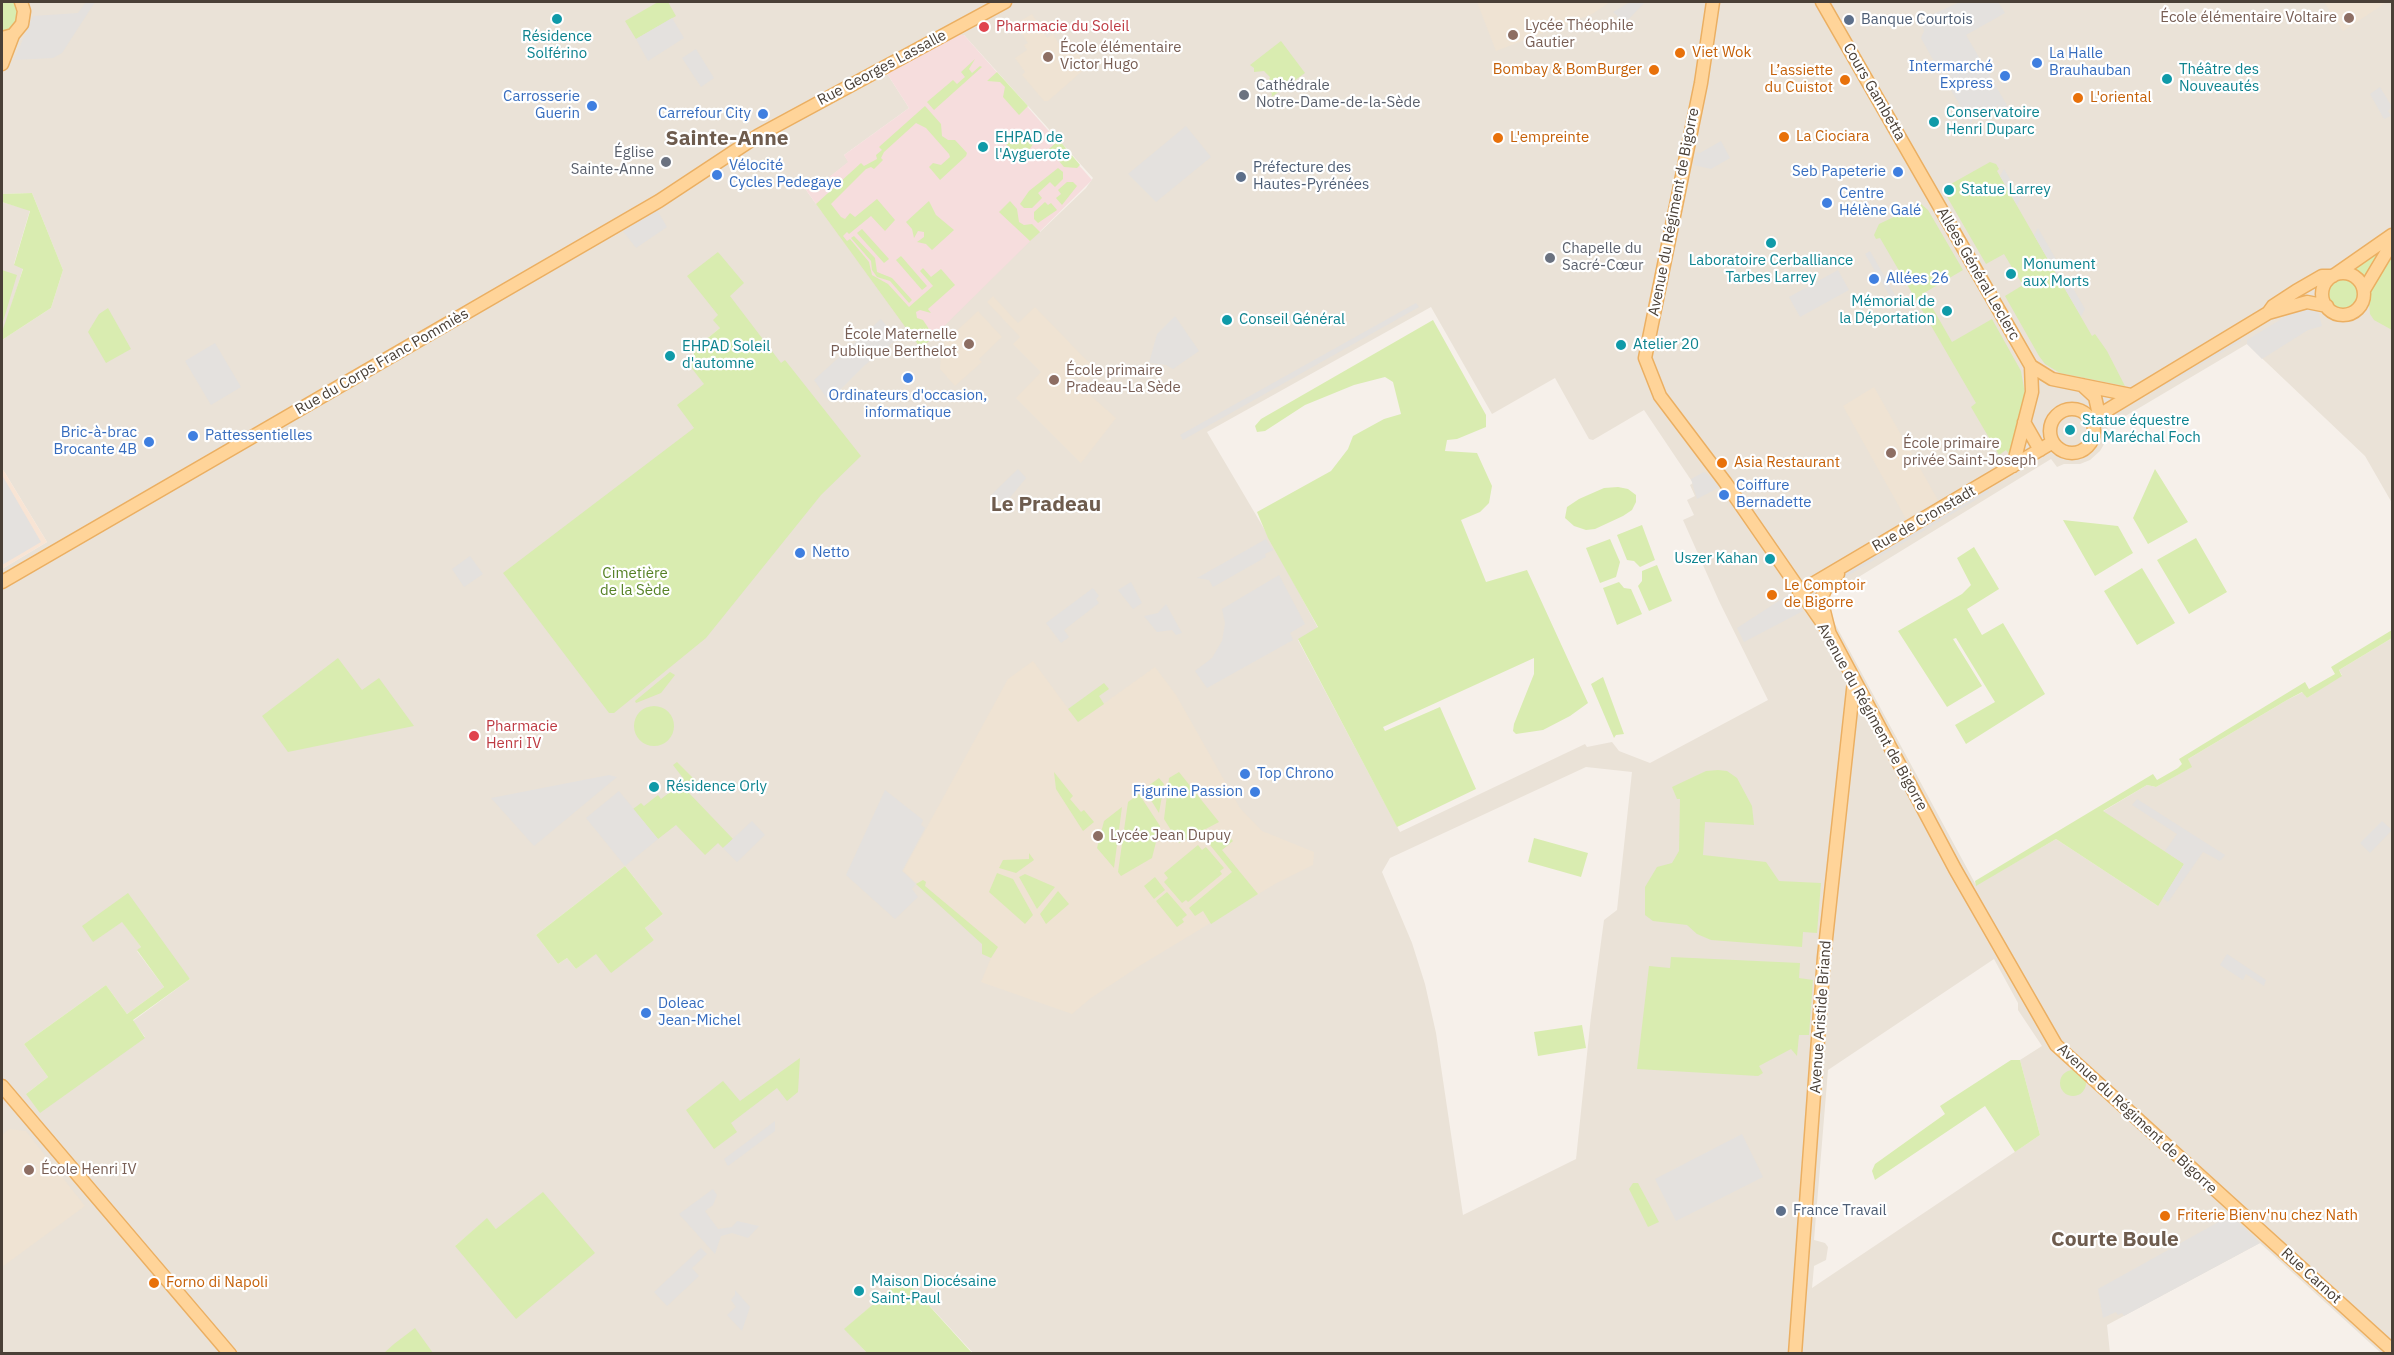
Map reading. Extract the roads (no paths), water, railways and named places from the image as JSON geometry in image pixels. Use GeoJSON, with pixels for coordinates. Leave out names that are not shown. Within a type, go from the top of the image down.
{"type":"FeatureCollection","features":[{"type":"Feature","properties":{"kind":"main road","name":"Rue Georges Lassalle"},"geometry":{"type":"LineString","coordinates":[[759,135],[1005,2]]}},
{"type":"Feature","properties":{"kind":"main road","name":"Avenue du Régiment de Bigorre"},"geometry":{"type":"LineString","coordinates":[[1713,2],[1701,83],[1645,358],[1660,396],[1725,482],[1830,634],[1955,869],[2056,1045],[2229,1203]]}},
{"type":"Feature","properties":{"kind":"main road","name":"Cours Gambetta"},"geometry":{"type":"LineString","coordinates":[[1822,2],[1925,182]]}},
{"type":"Feature","properties":{"kind":"main road"},"geometry":{"type":"LineString","coordinates":[[2,64],[7,37],[22,24],[25,5]]}},
{"type":"Feature","properties":{"kind":"main road","name":"Rue du Corps Franc Pommiès"},"geometry":{"type":"LineString","coordinates":[[2,582],[659,201],[759,135]]}},
{"type":"Feature","properties":{"kind":"main road","name":"Allées Général Leclerc"},"geometry":{"type":"LineString","coordinates":[[1925,182],[2031,366],[2032,392],[2013,466]]}},
{"type":"Feature","properties":{"kind":"main road"},"geometry":{"type":"LineString","coordinates":[[2392,235],[2334,275],[2324,286],[2324,300],[2327,306],[2337,314],[2349,314],[2360,306],[2364,290],[2392,243]]}},
{"type":"Feature","properties":{"kind":"main road"},"geometry":{"type":"LineString","coordinates":[[2268,313],[2273,306],[2322,276],[2353,275],[2364,290]]}},
{"type":"Feature","properties":{"kind":"main road"},"geometry":{"type":"LineString","coordinates":[[2095,417],[2268,313],[2307,302],[2327,306]]}},
{"type":"Feature","properties":{"kind":"main road"},"geometry":{"type":"LineString","coordinates":[[2031,366],[2052,379],[2131,395]]}},
{"type":"Feature","properties":{"kind":"main road"},"geometry":{"type":"LineString","coordinates":[[2081,384],[2095,397],[2095,417],[2094,433],[2089,446],[2077,453],[2063,451],[2053,442],[2050,427],[2058,414],[2072,409],[2095,417]]}},
{"type":"Feature","properties":{"kind":"main road"},"geometry":{"type":"LineString","coordinates":[[2024,422],[2040,450]]}},
{"type":"Feature","properties":{"kind":"main road","name":"Rue de Cronstadt"},"geometry":{"type":"LineString","coordinates":[[1799,592],[2053,442]]}},
{"type":"Feature","properties":{"kind":"main road","name":"Rue de Cronstadt"},"geometry":{"type":"LineString","coordinates":[[1830,634],[1822,604],[1823,591],[1834,577],[1852,566],[1855,558]]}},
{"type":"Feature","properties":{"kind":"main road","name":"Avenue Aristide Briand"},"geometry":{"type":"LineString","coordinates":[[1795,1353],[1824,957],[1849,709],[1854,681]]}},
{"type":"Feature","properties":{"kind":"main road"},"geometry":{"type":"LineString","coordinates":[[1849,709],[1866,701]]}},
{"type":"Feature","properties":{"kind":"main road"},"geometry":{"type":"LineString","coordinates":[[2,1086],[230,1353]]}},
{"type":"Feature","properties":{"kind":"main road","name":"Rue Carnot"},"geometry":{"type":"LineString","coordinates":[[2229,1203],[2392,1350]]}},
{"type":"Feature","properties":{"kind":"place","name":"École élémentaire Voltaire"},"geometry":{"type":"Point","coordinates":[2349,18]}},
{"type":"Feature","properties":{"kind":"place","name":"Résidence Solférino"},"geometry":{"type":"Point","coordinates":[557,19]}},
{"type":"Feature","properties":{"kind":"place","name":"Banque Courtois"},"geometry":{"type":"Point","coordinates":[1849,20]}},
{"type":"Feature","properties":{"kind":"place","name":"Pharmacie du Soleil"},"geometry":{"type":"Point","coordinates":[984,27]}},
{"type":"Feature","properties":{"kind":"place","name":"Lycée Théophile Gautier"},"geometry":{"type":"Point","coordinates":[1513,35]}},
{"type":"Feature","properties":{"kind":"place","name":"Viet Wok"},"geometry":{"type":"Point","coordinates":[1680,53]}},
{"type":"Feature","properties":{"kind":"place","name":"École élémentaire Victor Hugo"},"geometry":{"type":"Point","coordinates":[1048,57]}},
{"type":"Feature","properties":{"kind":"place","name":"La Halle Brauhauban"},"geometry":{"type":"Point","coordinates":[2037,63]}},
{"type":"Feature","properties":{"kind":"place","name":"Bombay & BomBurger"},"geometry":{"type":"Point","coordinates":[1654,70]}},
{"type":"Feature","properties":{"kind":"place","name":"Intermarché Express"},"geometry":{"type":"Point","coordinates":[2005,76]}},
{"type":"Feature","properties":{"kind":"place","name":"Théâtre des Nouveautés"},"geometry":{"type":"Point","coordinates":[2167,79]}},
{"type":"Feature","properties":{"kind":"place","name":"L’assiette du Cuistot"},"geometry":{"type":"Point","coordinates":[1845,80]}},
{"type":"Feature","properties":{"kind":"place","name":"Cathédrale Notre-Dame-de-la-Sède"},"geometry":{"type":"Point","coordinates":[1244,95]}},
{"type":"Feature","properties":{"kind":"place","name":"L'oriental"},"geometry":{"type":"Point","coordinates":[2078,98]}},
{"type":"Feature","properties":{"kind":"place","name":"Carrosserie Guerin"},"geometry":{"type":"Point","coordinates":[592,106]}},
{"type":"Feature","properties":{"kind":"place","name":"Carrefour City"},"geometry":{"type":"Point","coordinates":[763,114]}},
{"type":"Feature","properties":{"kind":"place","name":"Conservatoire Henri Duparc"},"geometry":{"type":"Point","coordinates":[1934,122]}},
{"type":"Feature","properties":{"kind":"place","name":"La Ciociara"},"geometry":{"type":"Point","coordinates":[1784,137]}},
{"type":"Feature","properties":{"kind":"place","name":"L'empreinte"},"geometry":{"type":"Point","coordinates":[1498,138]}},
{"type":"Feature","properties":{"kind":"place","name":"EHPAD de l'Ayguerote"},"geometry":{"type":"Point","coordinates":[983,147]}},
{"type":"Feature","properties":{"kind":"place","name":"Église Sainte-Anne"},"geometry":{"type":"Point","coordinates":[666,162]}},
{"type":"Feature","properties":{"kind":"place","name":"Seb Papeterie"},"geometry":{"type":"Point","coordinates":[1898,172]}},
{"type":"Feature","properties":{"kind":"place","name":"Vélocité Cycles Pedegaye"},"geometry":{"type":"Point","coordinates":[717,175]}},
{"type":"Feature","properties":{"kind":"place","name":"Préfecture des Hautes-Pyrénées"},"geometry":{"type":"Point","coordinates":[1241,177]}},
{"type":"Feature","properties":{"kind":"place","name":"Statue Larrey"},"geometry":{"type":"Point","coordinates":[1949,190]}},
{"type":"Feature","properties":{"kind":"place","name":"Centre Hélène Galé"},"geometry":{"type":"Point","coordinates":[1827,203]}},
{"type":"Feature","properties":{"kind":"place","name":"Laboratoire Cerballiance Tarbes Larrey"},"geometry":{"type":"Point","coordinates":[1771,243]}},
{"type":"Feature","properties":{"kind":"place","name":"Chapelle du Sacré-Cœur"},"geometry":{"type":"Point","coordinates":[1550,258]}},
{"type":"Feature","properties":{"kind":"place","name":"Monument aux Morts"},"geometry":{"type":"Point","coordinates":[2011,274]}},
{"type":"Feature","properties":{"kind":"place","name":"Allées 26"},"geometry":{"type":"Point","coordinates":[1874,279]}},
{"type":"Feature","properties":{"kind":"place","name":"Mémorial de la Déportation"},"geometry":{"type":"Point","coordinates":[1947,311]}},
{"type":"Feature","properties":{"kind":"place","name":"Conseil Général"},"geometry":{"type":"Point","coordinates":[1227,320]}},
{"type":"Feature","properties":{"kind":"place","name":"École Maternelle Publique Berthelot"},"geometry":{"type":"Point","coordinates":[969,344]}},
{"type":"Feature","properties":{"kind":"place","name":"Atelier 20"},"geometry":{"type":"Point","coordinates":[1621,345]}},
{"type":"Feature","properties":{"kind":"place","name":"EHPAD Soleil d'automne"},"geometry":{"type":"Point","coordinates":[670,356]}},
{"type":"Feature","properties":{"kind":"place","name":"Ordinateurs d'occasion, informatique"},"geometry":{"type":"Point","coordinates":[908,378]}},
{"type":"Feature","properties":{"kind":"place","name":"École primaire Pradeau-La Sède"},"geometry":{"type":"Point","coordinates":[1054,380]}},
{"type":"Feature","properties":{"kind":"place","name":"Statue équestre du Maréchal Foch"},"geometry":{"type":"Point","coordinates":[2070,430]}},
{"type":"Feature","properties":{"kind":"place","name":"Pattessentielles"},"geometry":{"type":"Point","coordinates":[193,436]}},
{"type":"Feature","properties":{"kind":"place","name":"Bric-à-brac Brocante 4B"},"geometry":{"type":"Point","coordinates":[149,442]}},
{"type":"Feature","properties":{"kind":"place","name":"École primaire privée Saint-Joseph"},"geometry":{"type":"Point","coordinates":[1891,453]}},
{"type":"Feature","properties":{"kind":"place","name":"Asia Restaurant"},"geometry":{"type":"Point","coordinates":[1722,463]}},
{"type":"Feature","properties":{"kind":"place","name":"Coiffure Bernadette"},"geometry":{"type":"Point","coordinates":[1724,495]}},
{"type":"Feature","properties":{"kind":"place","name":"Netto"},"geometry":{"type":"Point","coordinates":[800,553]}},
{"type":"Feature","properties":{"kind":"place","name":"Uszer Kahan"},"geometry":{"type":"Point","coordinates":[1770,559]}},
{"type":"Feature","properties":{"kind":"place","name":"Le Comptoir de Bigorre"},"geometry":{"type":"Point","coordinates":[1772,595]}},
{"type":"Feature","properties":{"kind":"place","name":"Pharmacie Henri IV"},"geometry":{"type":"Point","coordinates":[474,736]}},
{"type":"Feature","properties":{"kind":"place","name":"Top Chrono"},"geometry":{"type":"Point","coordinates":[1245,774]}},
{"type":"Feature","properties":{"kind":"place","name":"Résidence Orly"},"geometry":{"type":"Point","coordinates":[654,787]}},
{"type":"Feature","properties":{"kind":"place","name":"Figurine Passion"},"geometry":{"type":"Point","coordinates":[1255,792]}},
{"type":"Feature","properties":{"kind":"place","name":"Lycée Jean Dupuy"},"geometry":{"type":"Point","coordinates":[1098,836]}},
{"type":"Feature","properties":{"kind":"place","name":"Doleac Jean-Michel"},"geometry":{"type":"Point","coordinates":[646,1013]}},
{"type":"Feature","properties":{"kind":"place","name":"École Henri IV"},"geometry":{"type":"Point","coordinates":[29,1170]}},
{"type":"Feature","properties":{"kind":"place","name":"France Travail"},"geometry":{"type":"Point","coordinates":[1781,1211]}},
{"type":"Feature","properties":{"kind":"place","name":"Friterie Bienv'nu chez Nath"},"geometry":{"type":"Point","coordinates":[2165,1216]}},
{"type":"Feature","properties":{"kind":"place","name":"Forno di Napoli"},"geometry":{"type":"Point","coordinates":[154,1283]}},
{"type":"Feature","properties":{"kind":"place","name":"Maison Diocésaine Saint-Paul"},"geometry":{"type":"Point","coordinates":[859,1291]}},
{"type":"Feature","properties":{"kind":"district","name":"Sainte-Anne"},"geometry":{"type":"Point","coordinates":[727,139]}},
{"type":"Feature","properties":{"kind":"district","name":"Le Pradeau"},"geometry":{"type":"Point","coordinates":[1046,505]}},
{"type":"Feature","properties":{"kind":"district","name":"Courte Boule"},"geometry":{"type":"Point","coordinates":[2115,1240]}},
{"type":"Feature","properties":{"kind":"park label","name":"Cimetière de la Sède"},"geometry":{"type":"Point","coordinates":[635,582]}}]}
